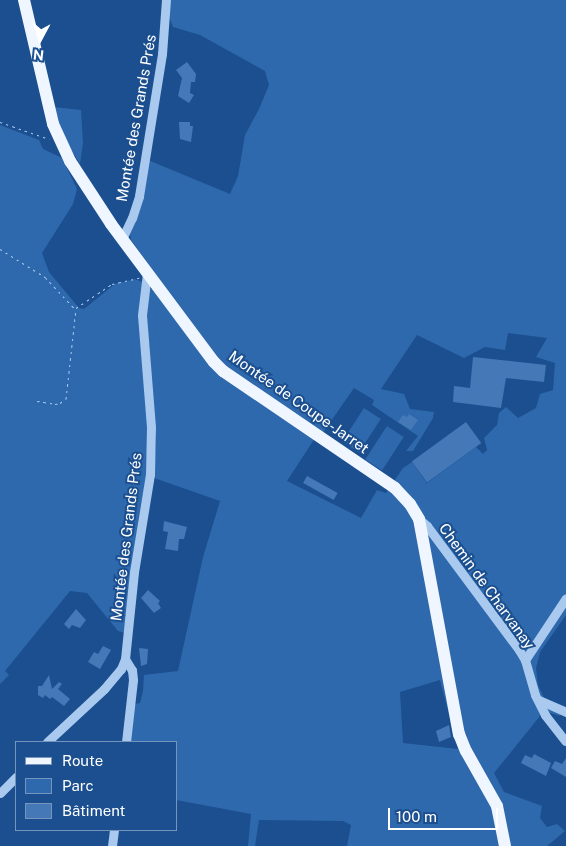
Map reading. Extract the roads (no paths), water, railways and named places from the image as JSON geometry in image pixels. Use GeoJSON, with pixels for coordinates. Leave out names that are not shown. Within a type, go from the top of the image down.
{"type":"FeatureCollection","features":[{"type":"Feature","properties":{"kind":"main road","name":"Montée de Coupe-Jarret"},"geometry":{"type":"LineString","coordinates":[[24,0],[48,106],[60,140],[70,161],[147,274],[223,372],[395,488],[404,497],[419,519],[459,734],[466,751],[497,806],[505,846]]}},
{"type":"Feature","properties":{"kind":"street","name":"Montée des Grands Prés"},"geometry":{"type":"LineString","coordinates":[[122,238],[132,218],[139,196],[162,54],[166,0]]}},
{"type":"Feature","properties":{"kind":"street","name":"Montée des Grands Prés"},"geometry":{"type":"LineString","coordinates":[[126,741],[133,680],[132,670],[125,659],[134,572],[150,474],[151,427],[142,315],[147,274]]}},
{"type":"Feature","properties":{"kind":"street","name":"Chemin de Charvanay"},"geometry":{"type":"LineString","coordinates":[[419,519],[427,526],[525,660],[529,679],[545,715],[564,741]]}},
{"type":"Feature","properties":{"kind":"street"},"geometry":{"type":"LineString","coordinates":[[525,660],[566,598]]}},
{"type":"Feature","properties":{"kind":"street"},"geometry":{"type":"LineString","coordinates":[[48,741],[104,689],[121,669],[125,659]]}},
{"type":"Feature","properties":{"kind":"street"},"geometry":{"type":"LineString","coordinates":[[538,699],[566,712]]}},
{"type":"Feature","properties":{"kind":"street"},"geometry":{"type":"LineString","coordinates":[[0,793],[15,778]]}},
{"type":"Feature","properties":{"kind":"street"},"geometry":{"type":"LineString","coordinates":[[112,846],[114,831]]}}]}
